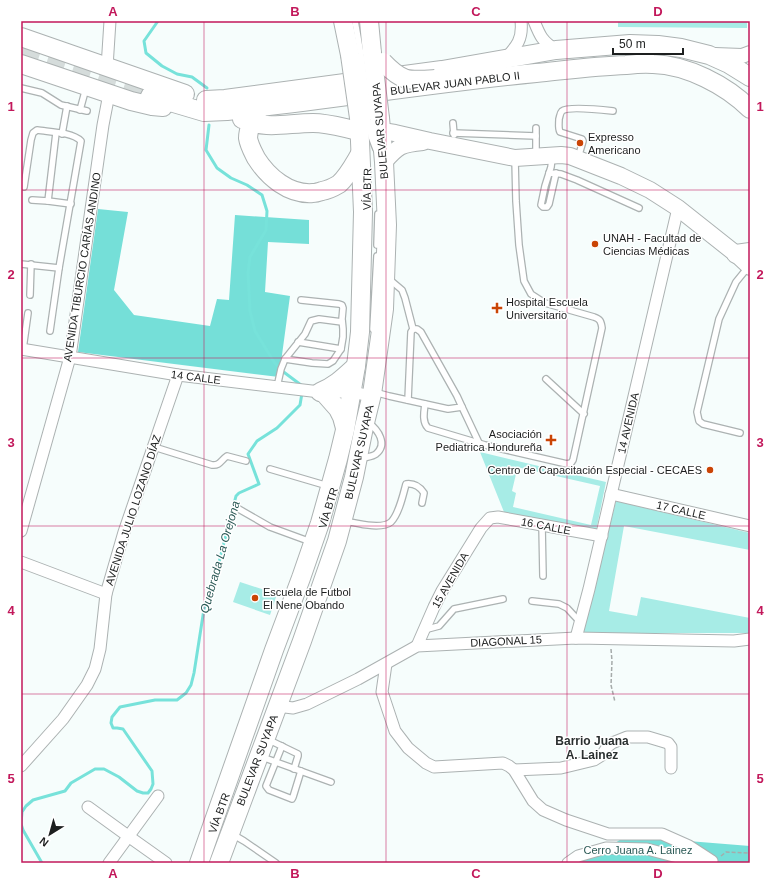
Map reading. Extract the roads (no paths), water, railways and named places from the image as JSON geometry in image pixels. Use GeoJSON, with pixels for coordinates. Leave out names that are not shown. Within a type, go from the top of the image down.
{"type":"FeatureCollection","features":[{"type":"Feature","properties":{"kind":"main road","name":"BULEVAR SUYAPA"},"geometry":{"type":"LineString","coordinates":[[349,24],[367,56]]}},
{"type":"Feature","properties":{"kind":"main road","name":"BULEVAR SUYAPA"},"geometry":{"type":"LineString","coordinates":[[200,863],[313,543],[346,430],[364,393],[384,309],[387,225],[371,139],[367,56],[369,27]]}},
{"type":"Feature","properties":{"kind":"main road"},"geometry":{"type":"LineString","coordinates":[[21,37],[107,67],[204,106]]}},
{"type":"Feature","properties":{"kind":"main road","name":"BULEVAR JUAN PABLO II"},"geometry":{"type":"LineString","coordinates":[[204,106],[226,99],[442,70],[556,50],[630,44],[658,44],[709,55],[729,64],[745,74]]}},
{"type":"Feature","properties":{"kind":"main road"},"geometry":{"type":"LineString","coordinates":[[367,56],[402,78],[415,81],[534,66],[551,62],[588,48]]}},
{"type":"Feature","properties":{"kind":"main road"},"geometry":{"type":"LineString","coordinates":[[21,64],[131,101],[152,106],[204,106]]}},
{"type":"Feature","properties":{"kind":"main road","name":"BULEVAR JUAN PABLO II"},"geometry":{"type":"LineString","coordinates":[[151,93],[227,111],[500,76],[612,66],[653,64],[675,67],[695,74],[714,83],[735,96],[750,109]]}},
{"type":"Feature","properties":{"kind":"main road"},"geometry":{"type":"LineString","coordinates":[[735,96],[742,96],[748,91],[745,74]]}},
{"type":"Feature","properties":{"kind":"main road"},"geometry":{"type":"LineString","coordinates":[[260,107],[249,129],[249,144],[262,167],[272,177],[282,185],[298,191],[313,193],[329,189],[338,184],[346,177],[371,139],[395,133],[430,141]]}},
{"type":"Feature","properties":{"kind":"main road"},"geometry":{"type":"LineString","coordinates":[[227,111],[251,123],[265,126],[312,123],[322,124],[371,139],[392,153],[402,145],[410,143],[453,139],[515,158],[561,155],[570,156],[621,176],[650,190],[678,208],[746,260]]}},
{"type":"Feature","properties":{"kind":"main road","name":"BULEVAR SUYAPA"},"geometry":{"type":"LineString","coordinates":[[218,863],[225,837],[267,759],[265,738],[302,641],[337,541],[358,459],[365,421],[364,393],[356,366],[360,332],[363,212],[371,139]]}},
{"type":"Feature","properties":{"kind":"main road"},"geometry":{"type":"LineString","coordinates":[[313,391],[330,388],[356,366]]}},
{"type":"Feature","properties":{"kind":"main road"},"geometry":{"type":"LineString","coordinates":[[313,391],[338,409],[346,430]]}},
{"type":"Feature","properties":{"kind":"street"},"geometry":{"type":"LineString","coordinates":[[107,67],[110,21]]}},
{"type":"Feature","properties":{"kind":"street"},"geometry":{"type":"LineString","coordinates":[[505,59],[514,50],[520,40],[521,21]]}},
{"type":"Feature","properties":{"kind":"street"},"geometry":{"type":"LineString","coordinates":[[534,21],[540,36],[546,44],[556,50]]}},
{"type":"Feature","properties":{"kind":"street"},"geometry":{"type":"LineString","coordinates":[[709,55],[742,56],[750,53]]}},
{"type":"Feature","properties":{"kind":"street","name":"AVENIDA TIBURCIO CARÍAS ANDINO"},"geometry":{"type":"LineString","coordinates":[[21,531],[70,357],[103,125],[110,94]]}},
{"type":"Feature","properties":{"kind":"street","name":"14 AVENIDA"},"geometry":{"type":"LineString","coordinates":[[576,638],[602,536],[678,208]]}},
{"type":"Feature","properties":{"kind":"street","name":"14 CALLE"},"geometry":{"type":"LineString","coordinates":[[22,349],[178,375],[313,391],[364,393]]}},
{"type":"Feature","properties":{"kind":"street","name":"AVENIDA JULIO LOZANO DÍAZ"},"geometry":{"type":"LineString","coordinates":[[21,766],[63,719],[87,685],[95,669],[100,649],[106,594],[124,532],[178,375]]}},
{"type":"Feature","properties":{"kind":"street","name":"17 CALLE"},"geometry":{"type":"LineString","coordinates":[[611,494],[750,526]]}},
{"type":"Feature","properties":{"kind":"street","name":"16 CALLE"},"geometry":{"type":"LineString","coordinates":[[490,518],[498,517],[602,536]]}},
{"type":"Feature","properties":{"kind":"street","name":"15 AVENIDA"},"geometry":{"type":"LineString","coordinates":[[417,646],[442,591],[481,528],[490,518]]}},
{"type":"Feature","properties":{"kind":"street"},"geometry":{"type":"LineString","coordinates":[[21,562],[106,594]]}},
{"type":"Feature","properties":{"kind":"street","name":"DIAGONAL 15"},"geometry":{"type":"LineString","coordinates":[[278,706],[293,708],[307,704],[358,679],[417,646],[576,638],[750,639]]}},
{"type":"Feature","properties":{"kind":"street"},"geometry":{"type":"LineString","coordinates":[[386,664],[382,692],[395,731],[408,748],[426,763],[434,767],[503,763],[514,770],[533,801],[543,810],[566,820],[608,834],[662,834],[690,846],[715,862]]}},
{"type":"Feature","properties":{"kind":"street"},"geometry":{"type":"LineString","coordinates":[[514,770],[561,768],[594,760],[602,755],[612,743],[627,737],[648,737],[668,743],[671,747],[672,768]]}},
{"type":"Feature","properties":{"kind":"street"},"geometry":{"type":"LineString","coordinates":[[109,863],[158,796]]}},
{"type":"Feature","properties":{"kind":"street"},"geometry":{"type":"LineString","coordinates":[[88,807],[166,863]]}},
{"type":"Feature","properties":{"kind":"street"},"geometry":{"type":"LineString","coordinates":[[568,863],[578,856],[606,848],[648,849],[685,859],[715,862]]}},
{"type":"Feature","properties":{"kind":"lane"},"geometry":{"type":"LineString","coordinates":[[80,110],[86,86]]}},
{"type":"Feature","properties":{"kind":"lane"},"geometry":{"type":"LineString","coordinates":[[21,88],[42,93],[61,105],[87,111]]}},
{"type":"Feature","properties":{"kind":"lane"},"geometry":{"type":"LineString","coordinates":[[48,201],[59,134],[67,106]]}},
{"type":"Feature","properties":{"kind":"lane"},"geometry":{"type":"LineString","coordinates":[[578,159],[583,141],[582,139],[560,132],[558,129],[560,113],[566,109],[613,111]]}},
{"type":"Feature","properties":{"kind":"lane"},"geometry":{"type":"LineString","coordinates":[[453,123],[453,139],[536,136]]}},
{"type":"Feature","properties":{"kind":"lane"},"geometry":{"type":"LineString","coordinates":[[536,128],[536,136],[544,156],[551,167],[545,186],[543,207],[547,207],[549,204],[556,173]]}},
{"type":"Feature","properties":{"kind":"lane"},"geometry":{"type":"LineString","coordinates":[[24,187],[33,133],[37,130],[69,135],[78,138],[81,141],[59,268],[50,331]]}},
{"type":"Feature","properties":{"kind":"lane","name":"VÍA BTR"},"geometry":{"type":"LineString","coordinates":[[200,863],[312,558],[339,474],[347,441],[364,393],[363,354],[371,139]]}},
{"type":"Feature","properties":{"kind":"lane"},"geometry":{"type":"LineString","coordinates":[[425,404],[424,423],[428,428],[479,443],[566,464],[573,460],[602,328],[601,322],[599,319],[594,317],[545,303],[531,294],[524,281],[516,208],[515,158]]}},
{"type":"Feature","properties":{"kind":"lane"},"geometry":{"type":"LineString","coordinates":[[548,173],[561,174],[577,180],[639,208]]}},
{"type":"Feature","properties":{"kind":"lane"},"geometry":{"type":"LineString","coordinates":[[32,200],[71,204]]}},
{"type":"Feature","properties":{"kind":"lane","name":"VÍA BTR"},"geometry":{"type":"LineString","coordinates":[[372,331],[377,255],[378,210]]}},
{"type":"Feature","properties":{"kind":"lane"},"geometry":{"type":"LineString","coordinates":[[740,433],[702,424],[699,421],[697,412],[719,319],[746,260]]}},
{"type":"Feature","properties":{"kind":"lane"},"geometry":{"type":"LineString","coordinates":[[21,264],[59,268]]}},
{"type":"Feature","properties":{"kind":"lane"},"geometry":{"type":"LineString","coordinates":[[30,295],[32,264]]}},
{"type":"Feature","properties":{"kind":"lane"},"geometry":{"type":"LineString","coordinates":[[385,277],[402,290],[413,329],[411,332],[408,400]]}},
{"type":"Feature","properties":{"kind":"lane"},"geometry":{"type":"LineString","coordinates":[[285,358],[312,363],[328,364],[333,361],[341,349],[344,329],[342,322],[344,308],[342,305],[301,300]]}},
{"type":"Feature","properties":{"kind":"lane"},"geometry":{"type":"LineString","coordinates":[[22,349],[28,313]]}},
{"type":"Feature","properties":{"kind":"lane"},"geometry":{"type":"LineString","coordinates":[[277,387],[285,358],[305,334],[311,321],[319,319],[342,322]]}},
{"type":"Feature","properties":{"kind":"lane"},"geometry":{"type":"LineString","coordinates":[[413,329],[417,329],[421,332],[457,396],[479,443]]}},
{"type":"Feature","properties":{"kind":"lane"},"geometry":{"type":"LineString","coordinates":[[298,342],[341,349]]}},
{"type":"Feature","properties":{"kind":"lane"},"geometry":{"type":"LineString","coordinates":[[546,379],[584,414]]}},
{"type":"Feature","properties":{"kind":"lane"},"geometry":{"type":"LineString","coordinates":[[364,393],[389,396],[448,409],[462,407]]}},
{"type":"Feature","properties":{"kind":"lane"},"geometry":{"type":"LineString","coordinates":[[154,447],[216,466],[220,464],[222,459],[227,456],[246,462]]}},
{"type":"Feature","properties":{"kind":"lane"},"geometry":{"type":"LineString","coordinates":[[270,469],[330,487]]}},
{"type":"Feature","properties":{"kind":"lane"},"geometry":{"type":"LineString","coordinates":[[342,521],[375,526],[388,524],[397,512],[406,484],[411,483],[420,488],[424,493],[422,503]]}},
{"type":"Feature","properties":{"kind":"lane"},"geometry":{"type":"LineString","coordinates":[[237,508],[270,527],[313,543]]}},
{"type":"Feature","properties":{"kind":"lane"},"geometry":{"type":"LineString","coordinates":[[542,525],[543,576]]}},
{"type":"Feature","properties":{"kind":"lane"},"geometry":{"type":"LineString","coordinates":[[424,630],[439,626],[454,609],[503,599]]}},
{"type":"Feature","properties":{"kind":"lane"},"geometry":{"type":"LineString","coordinates":[[532,601],[558,604],[567,608],[580,623]]}},
{"type":"Feature","properties":{"kind":"lane"},"geometry":{"type":"LineString","coordinates":[[265,738],[296,753],[298,756],[294,769]]}},
{"type":"Feature","properties":{"kind":"lane"},"geometry":{"type":"LineString","coordinates":[[282,746],[267,759],[266,788],[292,799],[301,772]]}},
{"type":"Feature","properties":{"kind":"lane"},"geometry":{"type":"LineString","coordinates":[[267,759],[331,782]]}},
{"type":"Feature","properties":{"kind":"lane","name":"VÍA BTR"},"geometry":{"type":"LineString","coordinates":[[213,863],[225,837]]}},
{"type":"Feature","properties":{"kind":"lane"},"geometry":{"type":"LineString","coordinates":[[225,837],[244,841],[276,863]]}},
{"type":"Feature","properties":{"kind":"waterway","name":"Quebrada La Orejona"},"geometry":{"type":"LineString","coordinates":[[158,21],[144,41],[146,53],[162,66],[177,74],[192,77],[207,88]]}},
{"type":"Feature","properties":{"kind":"waterway","name":"Quebrada La Orejona"},"geometry":{"type":"LineString","coordinates":[[209,125],[206,150],[217,168],[231,178],[247,185],[262,195],[267,211],[266,230],[250,257],[248,273],[250,311],[255,331],[274,362],[281,370],[301,385]]}},
{"type":"Feature","properties":{"kind":"waterway","name":"Quebrada La Orejona"},"geometry":{"type":"LineString","coordinates":[[21,824],[22,812],[33,800],[65,791],[71,783],[95,769],[104,769],[119,777],[137,791],[148,793],[151,789],[153,784],[152,771],[123,729],[113,728],[111,723],[112,717],[120,707],[155,700],[177,700],[186,693],[191,685],[204,609],[217,570],[236,496],[239,493],[259,484],[248,454],[257,441],[277,428],[300,405],[302,393]]}},
{"type":"Feature","properties":{"kind":"waterway","name":"Quebrada La Orejona"},"geometry":{"type":"LineString","coordinates":[[21,824],[42,863]]}},
{"type":"Feature","properties":{"kind":"tunnel"},"geometry":{"type":"LineString","coordinates":[[21,54],[150,96]]}},
{"type":"Feature","properties":{"kind":"place","name":"Expresso Americano"},"geometry":{"type":"Point","coordinates":[580,143]}},
{"type":"Feature","properties":{"kind":"place","name":"UNAH - Facultad de Ciencias Médicas"},"geometry":{"type":"Point","coordinates":[595,244]}},
{"type":"Feature","properties":{"kind":"place","name":"Hospital Escuela Universitario"},"geometry":{"type":"Point","coordinates":[497,308]}},
{"type":"Feature","properties":{"kind":"place","name":"Asociación Pediatrica Hondureña"},"geometry":{"type":"Point","coordinates":[551,440]}},
{"type":"Feature","properties":{"kind":"place","name":"Centro de Capacitación Especial - CECAES"},"geometry":{"type":"Point","coordinates":[710,470]}},
{"type":"Feature","properties":{"kind":"place","name":"Escuela de Futbol El Nene Obando"},"geometry":{"type":"Point","coordinates":[255,598]}},
{"type":"Feature","properties":{"kind":"district","name":"Barrio Juana A. Lainez"},"geometry":{"type":"Point","coordinates":[592,748]}},
{"type":"Feature","properties":{"kind":"park label","name":"Cerro Juana A. Lainez"},"geometry":{"type":"Point","coordinates":[638,850]}}]}
